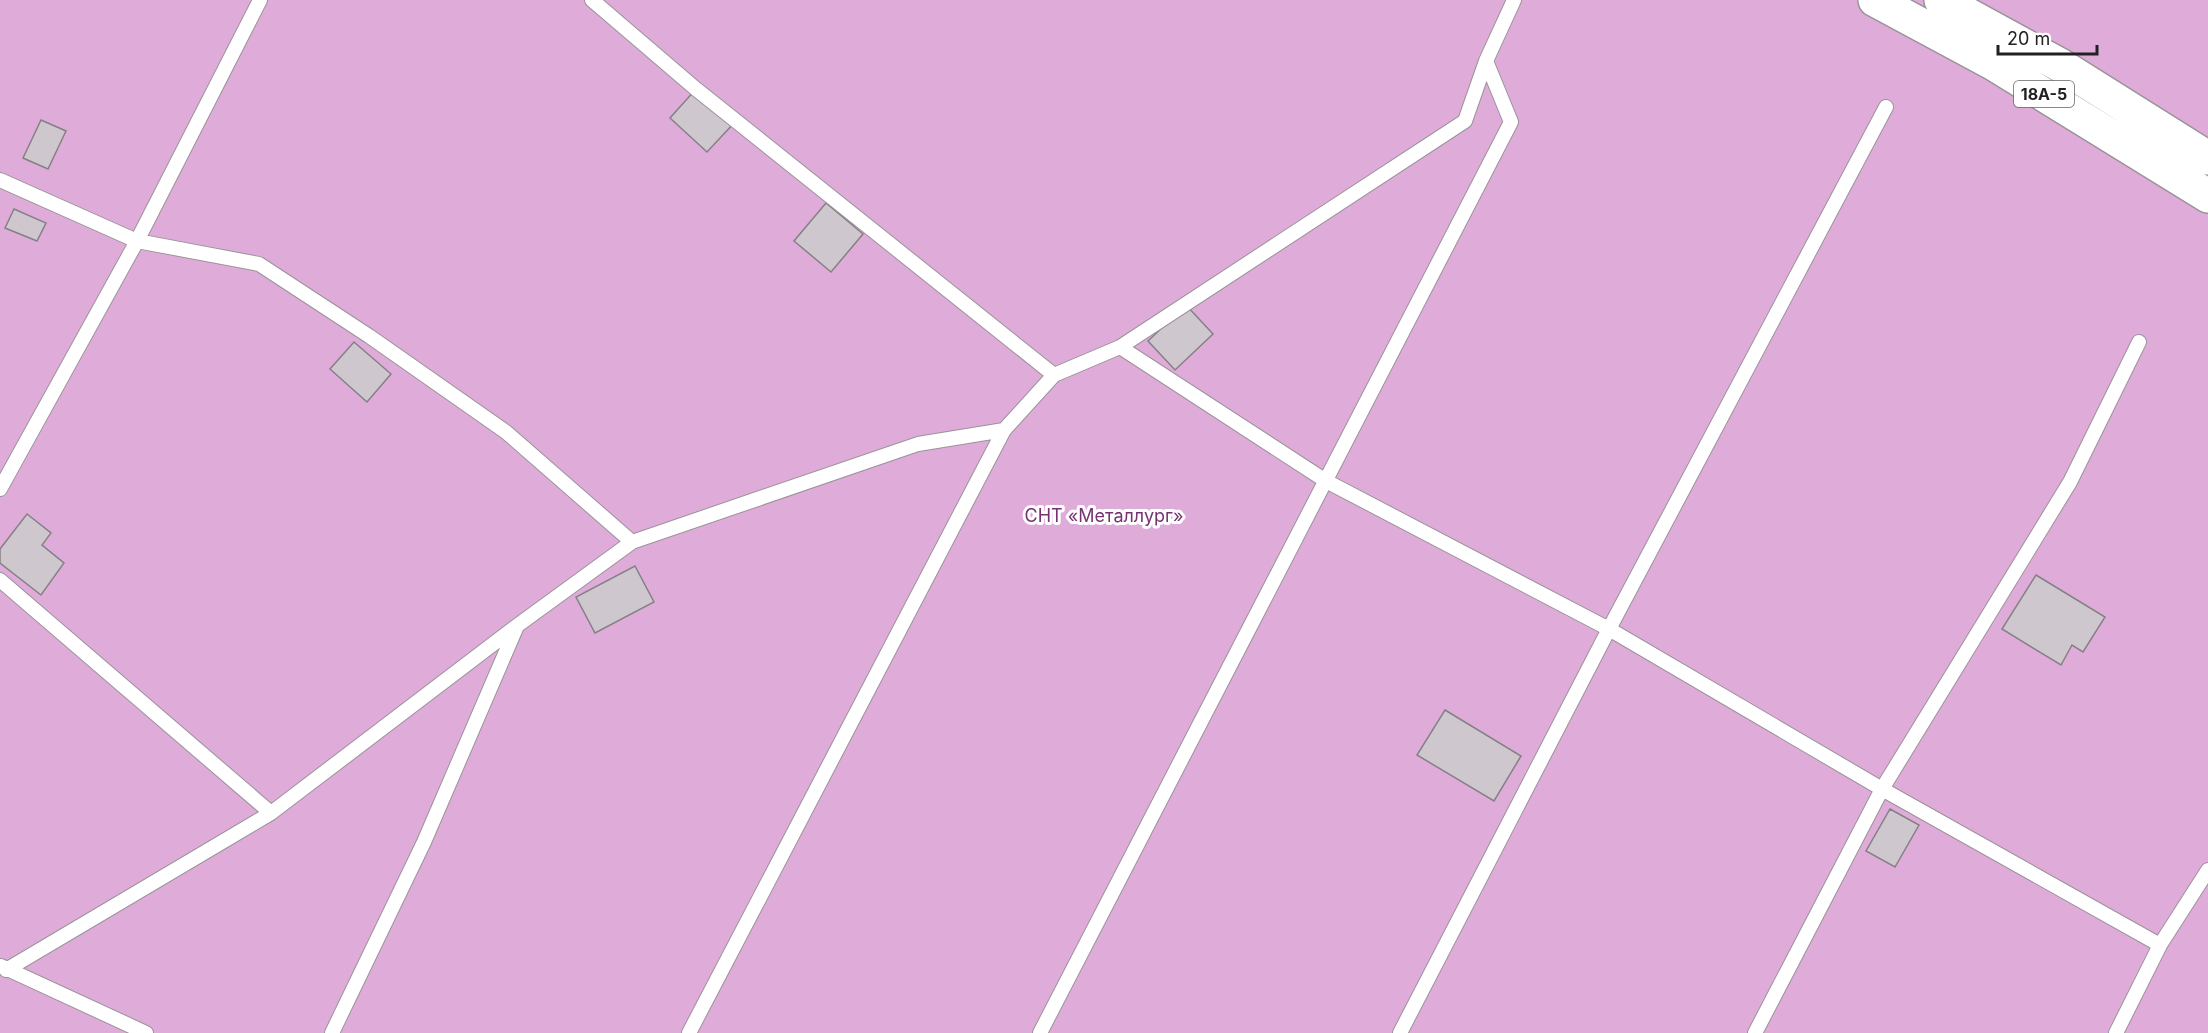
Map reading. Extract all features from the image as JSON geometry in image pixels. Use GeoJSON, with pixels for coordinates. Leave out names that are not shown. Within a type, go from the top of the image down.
{"type":"FeatureCollection","features":[{"type":"Feature","properties":{"kind":"highway","name":"18А-5"},"geometry":{"type":"LineString","coordinates":[[1875,0],[1994,64],[2208,196]]}},
{"type":"Feature","properties":{"kind":"highway","name":"18А-5"},"geometry":{"type":"LineString","coordinates":[[1941,0],[2060,65],[2208,158]]}},
{"type":"Feature","properties":{"kind":"lane"},"geometry":{"type":"LineString","coordinates":[[0,489],[137,241],[260,0]]}},
{"type":"Feature","properties":{"kind":"lane"},"geometry":{"type":"LineString","coordinates":[[592,0],[696,89],[1054,375]]}},
{"type":"Feature","properties":{"kind":"lane"},"geometry":{"type":"LineString","coordinates":[[689,1033],[1004,429],[1054,375],[1120,347],[1465,121],[1486,61],[1514,0]]}},
{"type":"Feature","properties":{"kind":"lane"},"geometry":{"type":"LineString","coordinates":[[1040,1033],[1511,122],[1486,61]]}},
{"type":"Feature","properties":{"kind":"lane"},"geometry":{"type":"LineString","coordinates":[[1400,1033],[1609,628],[1886,107]]}},
{"type":"Feature","properties":{"kind":"lane"},"geometry":{"type":"LineString","coordinates":[[0,180],[137,241],[260,264],[369,336],[506,432],[632,542]]}},
{"type":"Feature","properties":{"kind":"lane"},"geometry":{"type":"LineString","coordinates":[[1755,1033],[1882,789],[2070,482],[2139,342]]}},
{"type":"Feature","properties":{"kind":"lane"},"geometry":{"type":"LineString","coordinates":[[1120,347],[1326,481],[1609,628],[1882,789],[2160,945]]}},
{"type":"Feature","properties":{"kind":"lane"},"geometry":{"type":"LineString","coordinates":[[3,968],[272,813],[518,624],[632,542],[918,444],[1004,429]]}},
{"type":"Feature","properties":{"kind":"lane"},"geometry":{"type":"LineString","coordinates":[[0,580],[272,813]]}},
{"type":"Feature","properties":{"kind":"lane"},"geometry":{"type":"LineString","coordinates":[[332,1033],[424,842],[518,624]]}},
{"type":"Feature","properties":{"kind":"lane"},"geometry":{"type":"LineString","coordinates":[[2116,1033],[2160,945],[2208,870]]}},
{"type":"Feature","properties":{"kind":"lane"},"geometry":{"type":"LineString","coordinates":[[3,968],[146,1033]]}},
{"type":"Feature","properties":{"kind":"green space","name":"СНТ «Металлург»"},"geometry":{"type":"Polygon","coordinates":[[[0,0],[2208,0],[2208,1033],[0,1033],[0,0]]]}},
{"type":"Feature","properties":{"kind":"building"},"geometry":{"type":"Polygon","coordinates":[[[696,89],[734,123],[707,152],[670,118],[696,89]]]}},
{"type":"Feature","properties":{"kind":"building"},"geometry":{"type":"Polygon","coordinates":[[[41,120],[66,131],[48,169],[23,158],[41,120]]]}},
{"type":"Feature","properties":{"kind":"building"},"geometry":{"type":"Polygon","coordinates":[[[826,203],[863,234],[831,272],[794,241],[826,203]]]}},
{"type":"Feature","properties":{"kind":"building"},"geometry":{"type":"Polygon","coordinates":[[[14,209],[46,223],[37,241],[5,228],[14,209]]]}},
{"type":"Feature","properties":{"kind":"building"},"geometry":{"type":"Polygon","coordinates":[[[1186,305],[1213,334],[1175,370],[1148,341],[1186,305]]]}},
{"type":"Feature","properties":{"kind":"building"},"geometry":{"type":"Polygon","coordinates":[[[354,342],[391,374],[367,402],[330,369],[354,342]]]}},
{"type":"Feature","properties":{"kind":"building"},"geometry":{"type":"Polygon","coordinates":[[[27,514],[51,533],[42,545],[64,563],[41,595],[0,563],[0,549],[27,514]]]}},
{"type":"Feature","properties":{"kind":"building"},"geometry":{"type":"Polygon","coordinates":[[[635,566],[654,602],[595,633],[576,597],[635,566]]]}},
{"type":"Feature","properties":{"kind":"building"},"geometry":{"type":"Polygon","coordinates":[[[2036,575],[2105,617],[2083,652],[2072,645],[2061,665],[2002,629],[2036,575]]]}},
{"type":"Feature","properties":{"kind":"building"},"geometry":{"type":"Polygon","coordinates":[[[1445,710],[1521,756],[1494,801],[1417,755],[1445,710]]]}},
{"type":"Feature","properties":{"kind":"building"},"geometry":{"type":"Polygon","coordinates":[[[1890,809],[1919,825],[1895,867],[1866,851],[1890,809]]]}}]}
